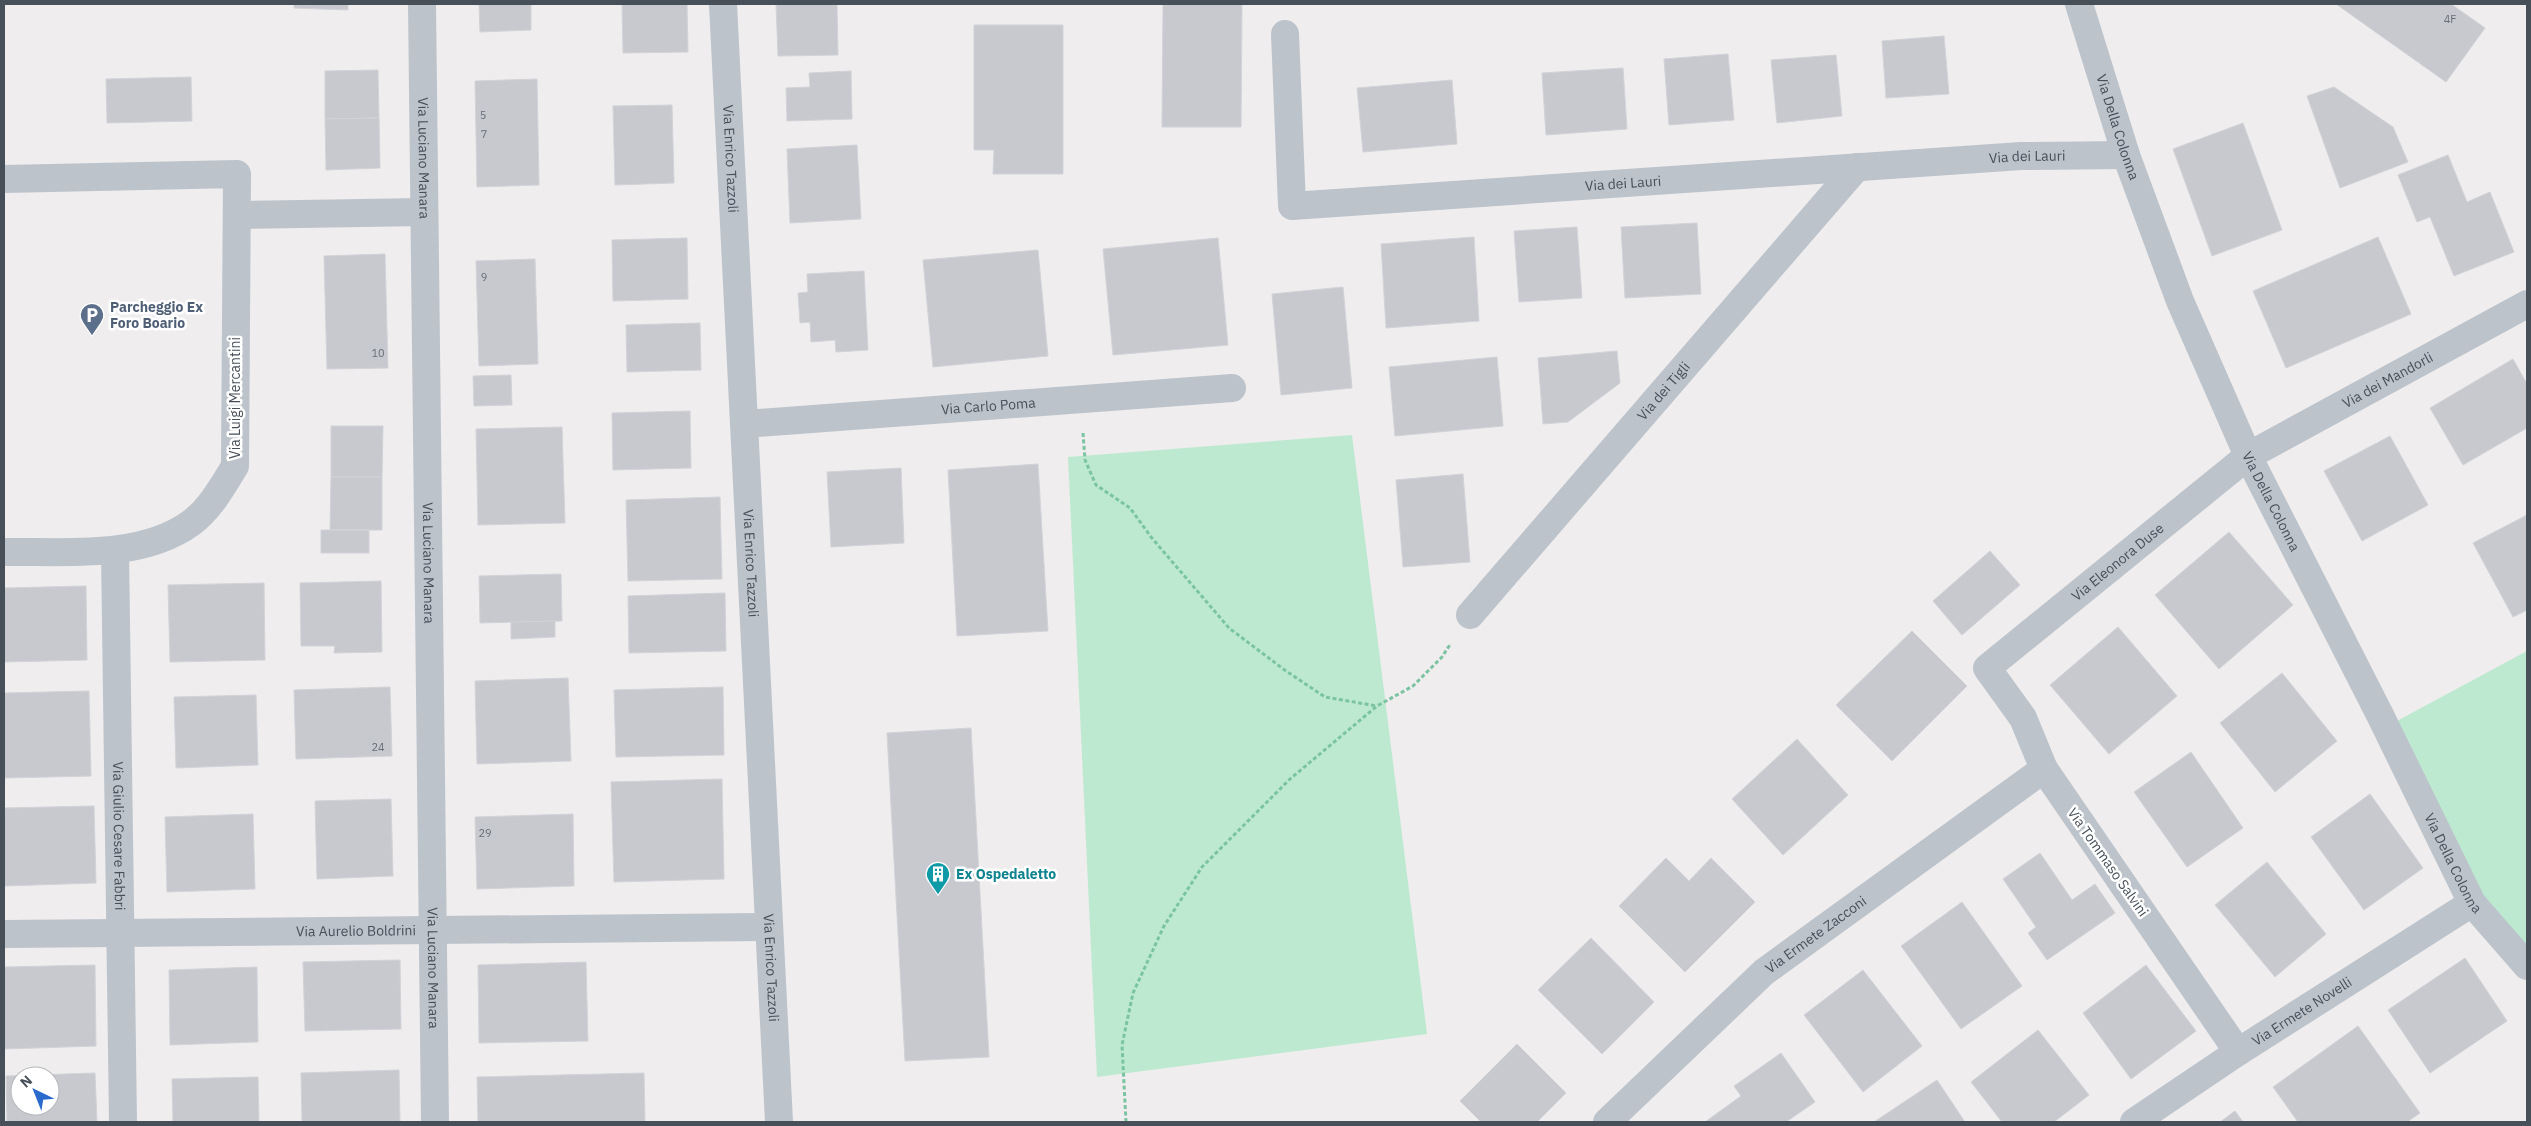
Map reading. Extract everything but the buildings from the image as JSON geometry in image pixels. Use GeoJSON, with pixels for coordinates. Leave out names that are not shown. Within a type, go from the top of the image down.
{"type":"FeatureCollection","features":[{"type":"Feature","properties":{"kind":"street","name":"Via Luciano Manara"},"geometry":{"type":"LineString","coordinates":[[422,4],[435,1122]]}},
{"type":"Feature","properties":{"kind":"street","name":"Via Enrico Tazzoli"},"geometry":{"type":"LineString","coordinates":[[723,4],[779,1122]]}},
{"type":"Feature","properties":{"kind":"street","name":"Via Della Colonna"},"geometry":{"type":"LineString","coordinates":[[2079,4],[2126,155],[2180,301],[2248,456],[2380,715],[2472,903],[2527,966]]}},
{"type":"Feature","properties":{"kind":"street","name":"Via dei Lauri"},"geometry":{"type":"LineString","coordinates":[[1285,34],[1292,206],[2021,156],[2126,155]]}},
{"type":"Feature","properties":{"kind":"street","name":"Via dei Tigli"},"geometry":{"type":"LineString","coordinates":[[1470,615],[1857,167]]}},
{"type":"Feature","properties":{"kind":"street","name":"Via Luigi Mercantini"},"geometry":{"type":"LineString","coordinates":[[4,179],[237,174],[235,466],[215,498],[191,523],[163,538],[115,551],[4,552]]}},
{"type":"Feature","properties":{"kind":"street"},"geometry":{"type":"LineString","coordinates":[[237,215],[424,212]]}},
{"type":"Feature","properties":{"kind":"street","name":"Via dei Mandorli"},"geometry":{"type":"LineString","coordinates":[[2248,456],[2527,304]]}},
{"type":"Feature","properties":{"kind":"street","name":"Via Carlo Poma"},"geometry":{"type":"LineString","coordinates":[[744,424],[1232,388]]}},
{"type":"Feature","properties":{"kind":"street","name":"Via Eleonora Duse"},"geometry":{"type":"LineString","coordinates":[[1987,668],[2248,456]]}},
{"type":"Feature","properties":{"kind":"street","name":"Via Giulio Cesare Fabbri"},"geometry":{"type":"LineString","coordinates":[[115,551],[122,1122]]}},
{"type":"Feature","properties":{"kind":"street","name":"Via Tommaso Salvini"},"geometry":{"type":"LineString","coordinates":[[1987,668],[2023,718],[2044,769],[2238,1052]]}},
{"type":"Feature","properties":{"kind":"street","name":"Via Ermete Zacconi"},"geometry":{"type":"LineString","coordinates":[[1608,1122],[1764,972],[2044,769]]}},
{"type":"Feature","properties":{"kind":"street","name":"Via Ermete Novelli"},"geometry":{"type":"LineString","coordinates":[[2134,1122],[2238,1052],[2472,903]]}},
{"type":"Feature","properties":{"kind":"street","name":"Via Aurelio Boldrini"},"geometry":{"type":"LineString","coordinates":[[4,934],[769,927]]}},
{"type":"Feature","properties":{"kind":"path"},"geometry":{"type":"LineString","coordinates":[[1082,399],[1085,460],[1096,485],[1130,508],[1151,537],[1230,628],[1286,671],[1325,697],[1377,706]]}},
{"type":"Feature","properties":{"kind":"path"},"geometry":{"type":"LineString","coordinates":[[1126,1122],[1122,1044],[1133,993],[1164,926],[1202,867],[1290,780],[1377,706],[1413,686],[1442,657],[1470,615]]}},
{"type":"Feature","properties":{"kind":"green space"},"geometry":{"type":"Polygon","coordinates":[[[1352,435],[1427,1034],[1097,1077],[1068,457],[1352,435]]]}},
{"type":"Feature","properties":{"kind":"green space"},"geometry":{"type":"Polygon","coordinates":[[[2527,651],[2527,947],[2480,895],[2395,722],[2527,651]]]}},
{"type":"Feature","properties":{"kind":"place","name":"Parcheggio Ex Foro Boario"},"geometry":{"type":"Point","coordinates":[92,336]}},
{"type":"Feature","properties":{"kind":"place","name":"Ex Ospedaletto"},"geometry":{"type":"Point","coordinates":[938,895]}}]}
